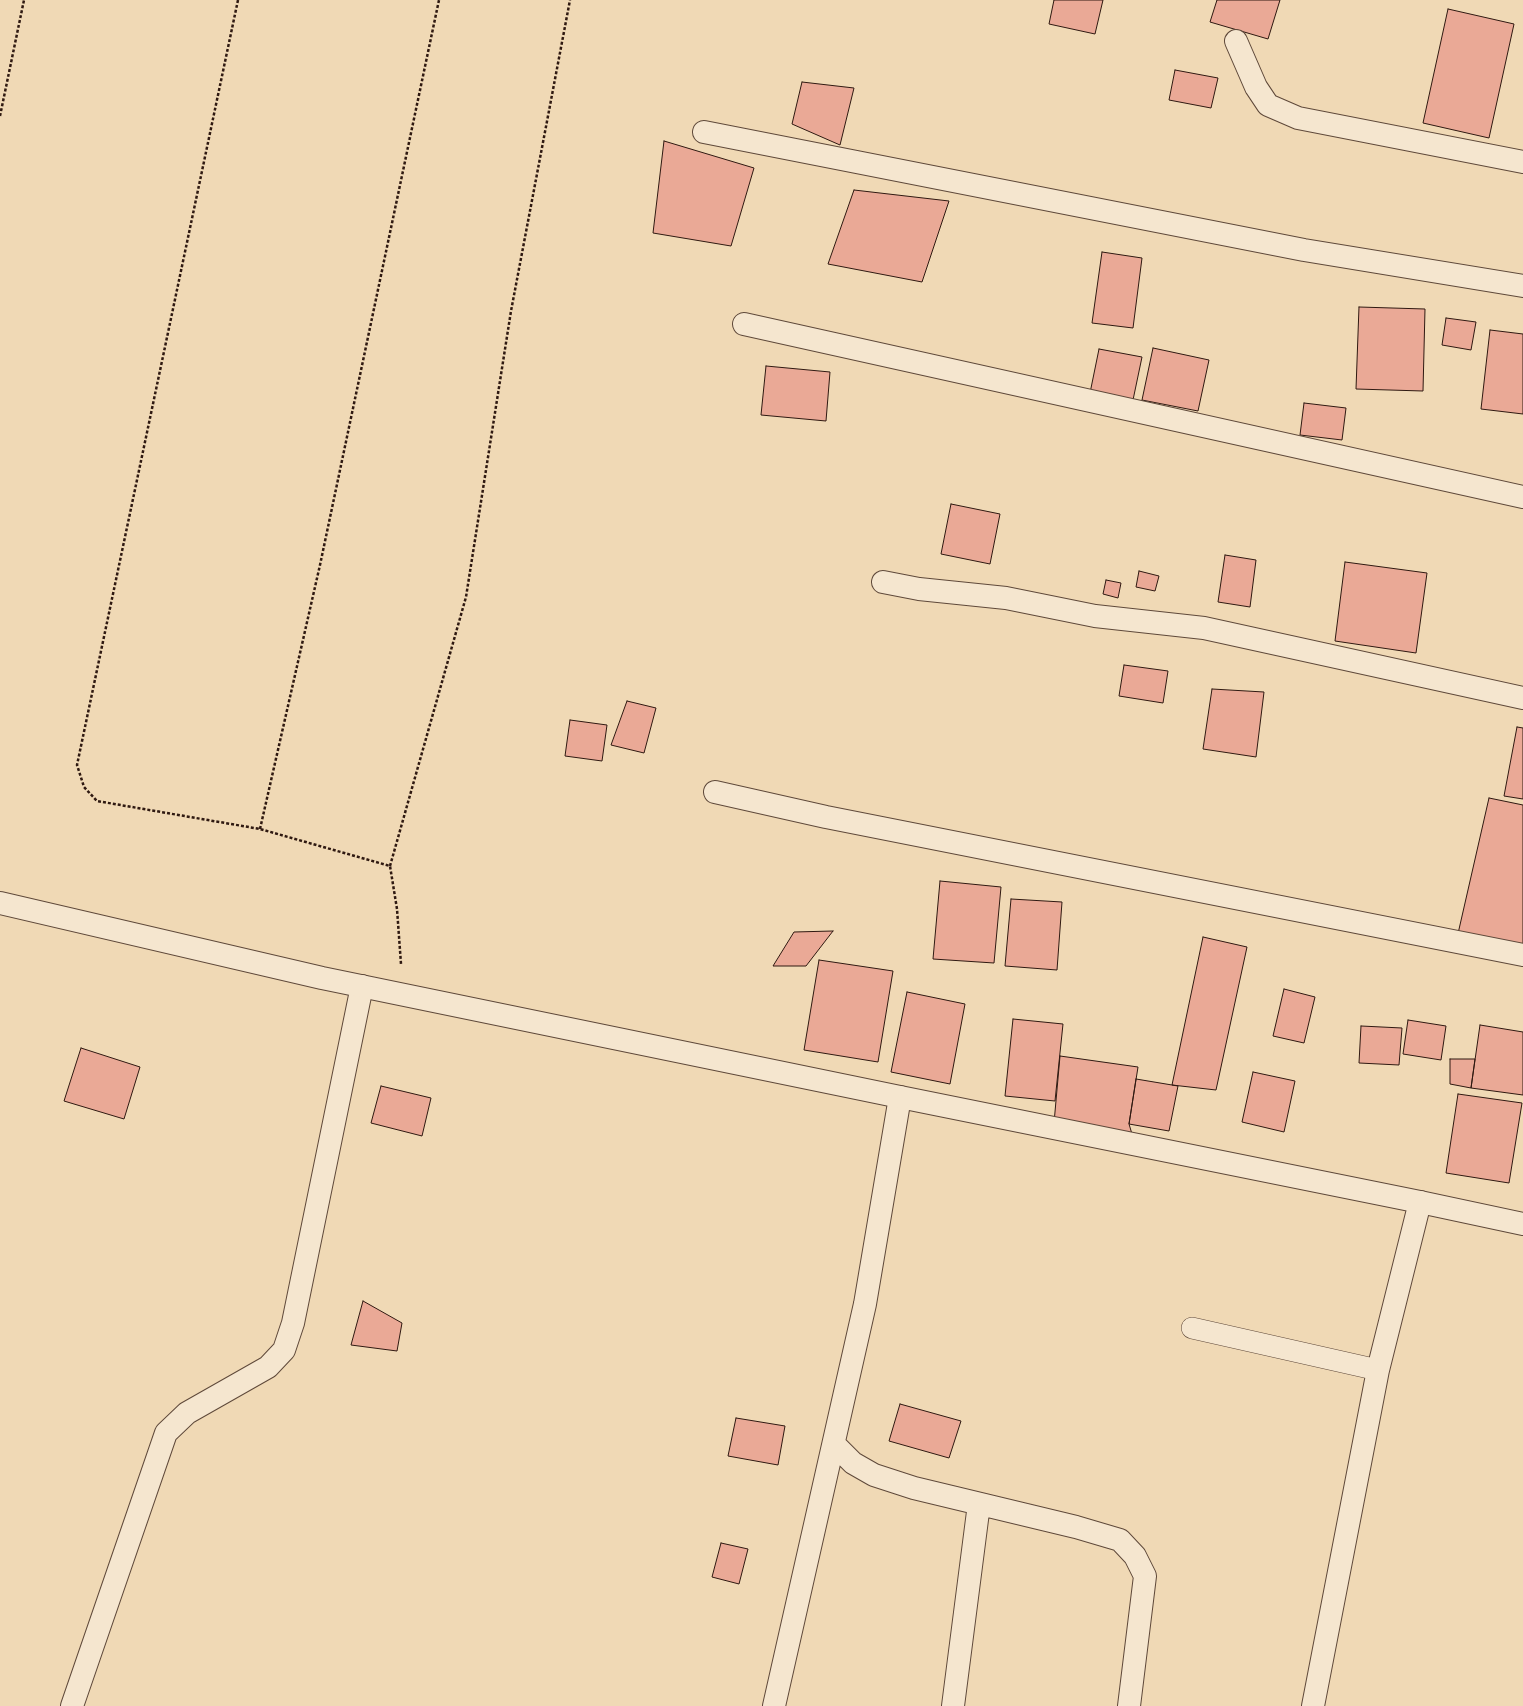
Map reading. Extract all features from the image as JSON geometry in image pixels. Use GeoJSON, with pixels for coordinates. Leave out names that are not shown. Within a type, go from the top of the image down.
{"type":"FeatureCollection","features":[{"type":"Feature","properties":{"kind":"street"},"geometry":{"type":"LineString","coordinates":[[1236,41],[1256,87],[1268,105],[1298,118],[1523,162]]}},
{"type":"Feature","properties":{"kind":"street"},"geometry":{"type":"LineString","coordinates":[[704,132],[1304,250],[1523,286]]}},
{"type":"Feature","properties":{"kind":"street"},"geometry":{"type":"LineString","coordinates":[[744,324],[1523,497]]}},
{"type":"Feature","properties":{"kind":"street"},"geometry":{"type":"LineString","coordinates":[[882,582],[919,589],[1006,598],[1095,616],[1204,628],[1523,698]]}},
{"type":"Feature","properties":{"kind":"street"},"geometry":{"type":"LineString","coordinates":[[715,792],[826,817],[1523,955]]}},
{"type":"Feature","properties":{"kind":"street"},"geometry":{"type":"LineString","coordinates":[[0,902],[362,986],[1523,1224]]}},
{"type":"Feature","properties":{"kind":"street"},"geometry":{"type":"LineString","coordinates":[[72,1706],[166,1433],[187,1413],[268,1367],[284,1350],[293,1324],[362,986]]}},
{"type":"Feature","properties":{"kind":"street"},"geometry":{"type":"LineString","coordinates":[[774,1706],[865,1304],[900,1097]]}},
{"type":"Feature","properties":{"kind":"street"},"geometry":{"type":"LineString","coordinates":[[1313,1706],[1378,1370],[1420,1202]]}},
{"type":"Feature","properties":{"kind":"street"},"geometry":{"type":"LineString","coordinates":[[834,1444],[853,1463],[874,1475],[914,1488],[1076,1527],[1120,1540],[1136,1556],[1145,1576],[1129,1706]]}},
{"type":"Feature","properties":{"kind":"street"},"geometry":{"type":"LineString","coordinates":[[953,1706],[980,1504]]}},
{"type":"Feature","properties":{"kind":"lane"},"geometry":{"type":"LineString","coordinates":[[1192,1328],[1378,1370]]}},
{"type":"Feature","properties":{"kind":"path"},"geometry":{"type":"LineString","coordinates":[[0,116],[24,0]]}},
{"type":"Feature","properties":{"kind":"path"},"geometry":{"type":"LineString","coordinates":[[238,0],[77,765],[84,787],[97,801],[260,829],[390,866]]}},
{"type":"Feature","properties":{"kind":"path"},"geometry":{"type":"LineString","coordinates":[[260,829],[320,565],[439,0]]}},
{"type":"Feature","properties":{"kind":"path"},"geometry":{"type":"LineString","coordinates":[[403,994],[397,909],[390,866],[466,597],[518,267],[570,0]]}},
{"type":"Feature","properties":{"kind":"building"},"geometry":{"type":"Polygon","coordinates":[[[1054,0],[1103,0],[1095,34],[1049,24],[1054,0]]]}},
{"type":"Feature","properties":{"kind":"building"},"geometry":{"type":"Polygon","coordinates":[[[1217,0],[1280,0],[1268,39],[1210,22],[1217,0]]]}},
{"type":"Feature","properties":{"kind":"building"},"geometry":{"type":"Polygon","coordinates":[[[1448,9],[1514,24],[1489,138],[1423,123],[1448,9]]]}},
{"type":"Feature","properties":{"kind":"building"},"geometry":{"type":"Polygon","coordinates":[[[1175,70],[1218,78],[1211,108],[1169,100],[1175,70]]]}},
{"type":"Feature","properties":{"kind":"building"},"geometry":{"type":"Polygon","coordinates":[[[802,82],[854,88],[840,145],[792,124],[802,82]]]}},
{"type":"Feature","properties":{"kind":"building"},"geometry":{"type":"Polygon","coordinates":[[[664,141],[754,168],[731,246],[653,233],[664,141]]]}},
{"type":"Feature","properties":{"kind":"building"},"geometry":{"type":"Polygon","coordinates":[[[854,190],[949,201],[922,282],[828,264],[854,190]]]}},
{"type":"Feature","properties":{"kind":"building"},"geometry":{"type":"Polygon","coordinates":[[[1102,252],[1142,258],[1133,328],[1092,323],[1102,252]]]}},
{"type":"Feature","properties":{"kind":"building"},"geometry":{"type":"Polygon","coordinates":[[[1359,307],[1425,309],[1423,391],[1356,389],[1359,307]]]}},
{"type":"Feature","properties":{"kind":"building"},"geometry":{"type":"Polygon","coordinates":[[[1446,318],[1476,322],[1471,350],[1442,345],[1446,318]]]}},
{"type":"Feature","properties":{"kind":"building"},"geometry":{"type":"Polygon","coordinates":[[[1490,330],[1523,334],[1523,414],[1481,409],[1490,330]]]}},
{"type":"Feature","properties":{"kind":"building"},"geometry":{"type":"Polygon","coordinates":[[[1153,348],[1209,360],[1198,411],[1142,400],[1153,348]]]}},
{"type":"Feature","properties":{"kind":"building"},"geometry":{"type":"Polygon","coordinates":[[[1099,349],[1142,357],[1133,400],[1090,393],[1099,349]]]}},
{"type":"Feature","properties":{"kind":"building"},"geometry":{"type":"Polygon","coordinates":[[[766,366],[830,372],[826,421],[761,415],[766,366]]]}},
{"type":"Feature","properties":{"kind":"building"},"geometry":{"type":"Polygon","coordinates":[[[1304,403],[1346,408],[1342,440],[1300,435],[1304,403]]]}},
{"type":"Feature","properties":{"kind":"building"},"geometry":{"type":"Polygon","coordinates":[[[951,504],[1000,514],[990,564],[941,554],[951,504]]]}},
{"type":"Feature","properties":{"kind":"building"},"geometry":{"type":"Polygon","coordinates":[[[1225,555],[1256,560],[1250,607],[1218,602],[1225,555]]]}},
{"type":"Feature","properties":{"kind":"building"},"geometry":{"type":"Polygon","coordinates":[[[1345,562],[1427,573],[1416,653],[1335,641],[1345,562]]]}},
{"type":"Feature","properties":{"kind":"building"},"geometry":{"type":"Polygon","coordinates":[[[1139,571],[1159,576],[1155,591],[1136,587],[1139,571]]]}},
{"type":"Feature","properties":{"kind":"building"},"geometry":{"type":"Polygon","coordinates":[[[1106,580],[1121,583],[1118,598],[1103,594],[1106,580]]]}},
{"type":"Feature","properties":{"kind":"building"},"geometry":{"type":"Polygon","coordinates":[[[1124,665],[1168,671],[1163,703],[1119,696],[1124,665]]]}},
{"type":"Feature","properties":{"kind":"building"},"geometry":{"type":"Polygon","coordinates":[[[1212,689],[1264,692],[1256,757],[1203,749],[1212,689]]]}},
{"type":"Feature","properties":{"kind":"building"},"geometry":{"type":"Polygon","coordinates":[[[627,701],[656,708],[644,753],[611,745],[627,701]]]}},
{"type":"Feature","properties":{"kind":"building"},"geometry":{"type":"Polygon","coordinates":[[[570,720],[607,725],[602,761],[565,756],[570,720]]]}},
{"type":"Feature","properties":{"kind":"building"},"geometry":{"type":"Polygon","coordinates":[[[1517,727],[1523,728],[1523,799],[1504,796],[1517,727]]]}},
{"type":"Feature","properties":{"kind":"building"},"geometry":{"type":"Polygon","coordinates":[[[1489,798],[1523,805],[1523,951],[1457,938],[1489,798]]]}},
{"type":"Feature","properties":{"kind":"building"},"geometry":{"type":"Polygon","coordinates":[[[940,881],[1001,887],[994,963],[933,959],[940,881]]]}},
{"type":"Feature","properties":{"kind":"building"},"geometry":{"type":"Polygon","coordinates":[[[1011,899],[1062,902],[1057,970],[1005,966],[1011,899]]]}},
{"type":"Feature","properties":{"kind":"building"},"geometry":{"type":"Polygon","coordinates":[[[833,931],[806,966],[773,966],[794,932],[833,931]]]}},
{"type":"Feature","properties":{"kind":"building"},"geometry":{"type":"Polygon","coordinates":[[[1203,937],[1247,947],[1216,1090],[1172,1085],[1203,937]]]}},
{"type":"Feature","properties":{"kind":"building"},"geometry":{"type":"Polygon","coordinates":[[[819,960],[893,971],[878,1062],[804,1050],[819,960]]]}},
{"type":"Feature","properties":{"kind":"building"},"geometry":{"type":"Polygon","coordinates":[[[1284,989],[1315,997],[1304,1043],[1273,1036],[1284,989]]]}},
{"type":"Feature","properties":{"kind":"building"},"geometry":{"type":"Polygon","coordinates":[[[907,992],[965,1004],[950,1084],[891,1072],[907,992]]]}},
{"type":"Feature","properties":{"kind":"building"},"geometry":{"type":"Polygon","coordinates":[[[1013,1019],[1063,1024],[1055,1101],[1005,1096],[1013,1019]]]}},
{"type":"Feature","properties":{"kind":"building"},"geometry":{"type":"Polygon","coordinates":[[[1408,1020],[1446,1026],[1441,1060],[1403,1054],[1408,1020]]]}},
{"type":"Feature","properties":{"kind":"building"},"geometry":{"type":"Polygon","coordinates":[[[1480,1025],[1523,1032],[1523,1095],[1471,1088],[1480,1025]]]}},
{"type":"Feature","properties":{"kind":"building"},"geometry":{"type":"Polygon","coordinates":[[[1361,1026],[1402,1028],[1399,1065],[1359,1063],[1361,1026]]]}},
{"type":"Feature","properties":{"kind":"building"},"geometry":{"type":"Polygon","coordinates":[[[81,1048],[140,1067],[124,1119],[64,1101],[81,1048]]]}},
{"type":"Feature","properties":{"kind":"building"},"geometry":{"type":"Polygon","coordinates":[[[1060,1056],[1138,1067],[1129,1124],[1132,1134],[1054,1123],[1060,1056]]]}},
{"type":"Feature","properties":{"kind":"building"},"geometry":{"type":"Polygon","coordinates":[[[1450,1059],[1475,1059],[1471,1088],[1450,1084],[1450,1059]]]}},
{"type":"Feature","properties":{"kind":"building"},"geometry":{"type":"Polygon","coordinates":[[[1253,1072],[1295,1081],[1284,1132],[1242,1122],[1253,1072]]]}},
{"type":"Feature","properties":{"kind":"building"},"geometry":{"type":"Polygon","coordinates":[[[1136,1079],[1178,1086],[1169,1131],[1129,1124],[1136,1079]]]}},
{"type":"Feature","properties":{"kind":"building"},"geometry":{"type":"Polygon","coordinates":[[[381,1086],[431,1098],[422,1136],[371,1123],[381,1086]]]}},
{"type":"Feature","properties":{"kind":"building"},"geometry":{"type":"Polygon","coordinates":[[[1458,1094],[1522,1103],[1509,1183],[1446,1173],[1458,1094]]]}},
{"type":"Feature","properties":{"kind":"building"},"geometry":{"type":"Polygon","coordinates":[[[363,1301],[402,1323],[397,1351],[351,1345],[363,1301]]]}},
{"type":"Feature","properties":{"kind":"building"},"geometry":{"type":"Polygon","coordinates":[[[900,1404],[961,1421],[949,1458],[889,1441],[900,1404]]]}},
{"type":"Feature","properties":{"kind":"building"},"geometry":{"type":"Polygon","coordinates":[[[736,1418],[785,1426],[778,1465],[728,1456],[736,1418]]]}},
{"type":"Feature","properties":{"kind":"building"},"geometry":{"type":"Polygon","coordinates":[[[721,1543],[748,1549],[739,1584],[712,1577],[721,1543]]]}}]}
